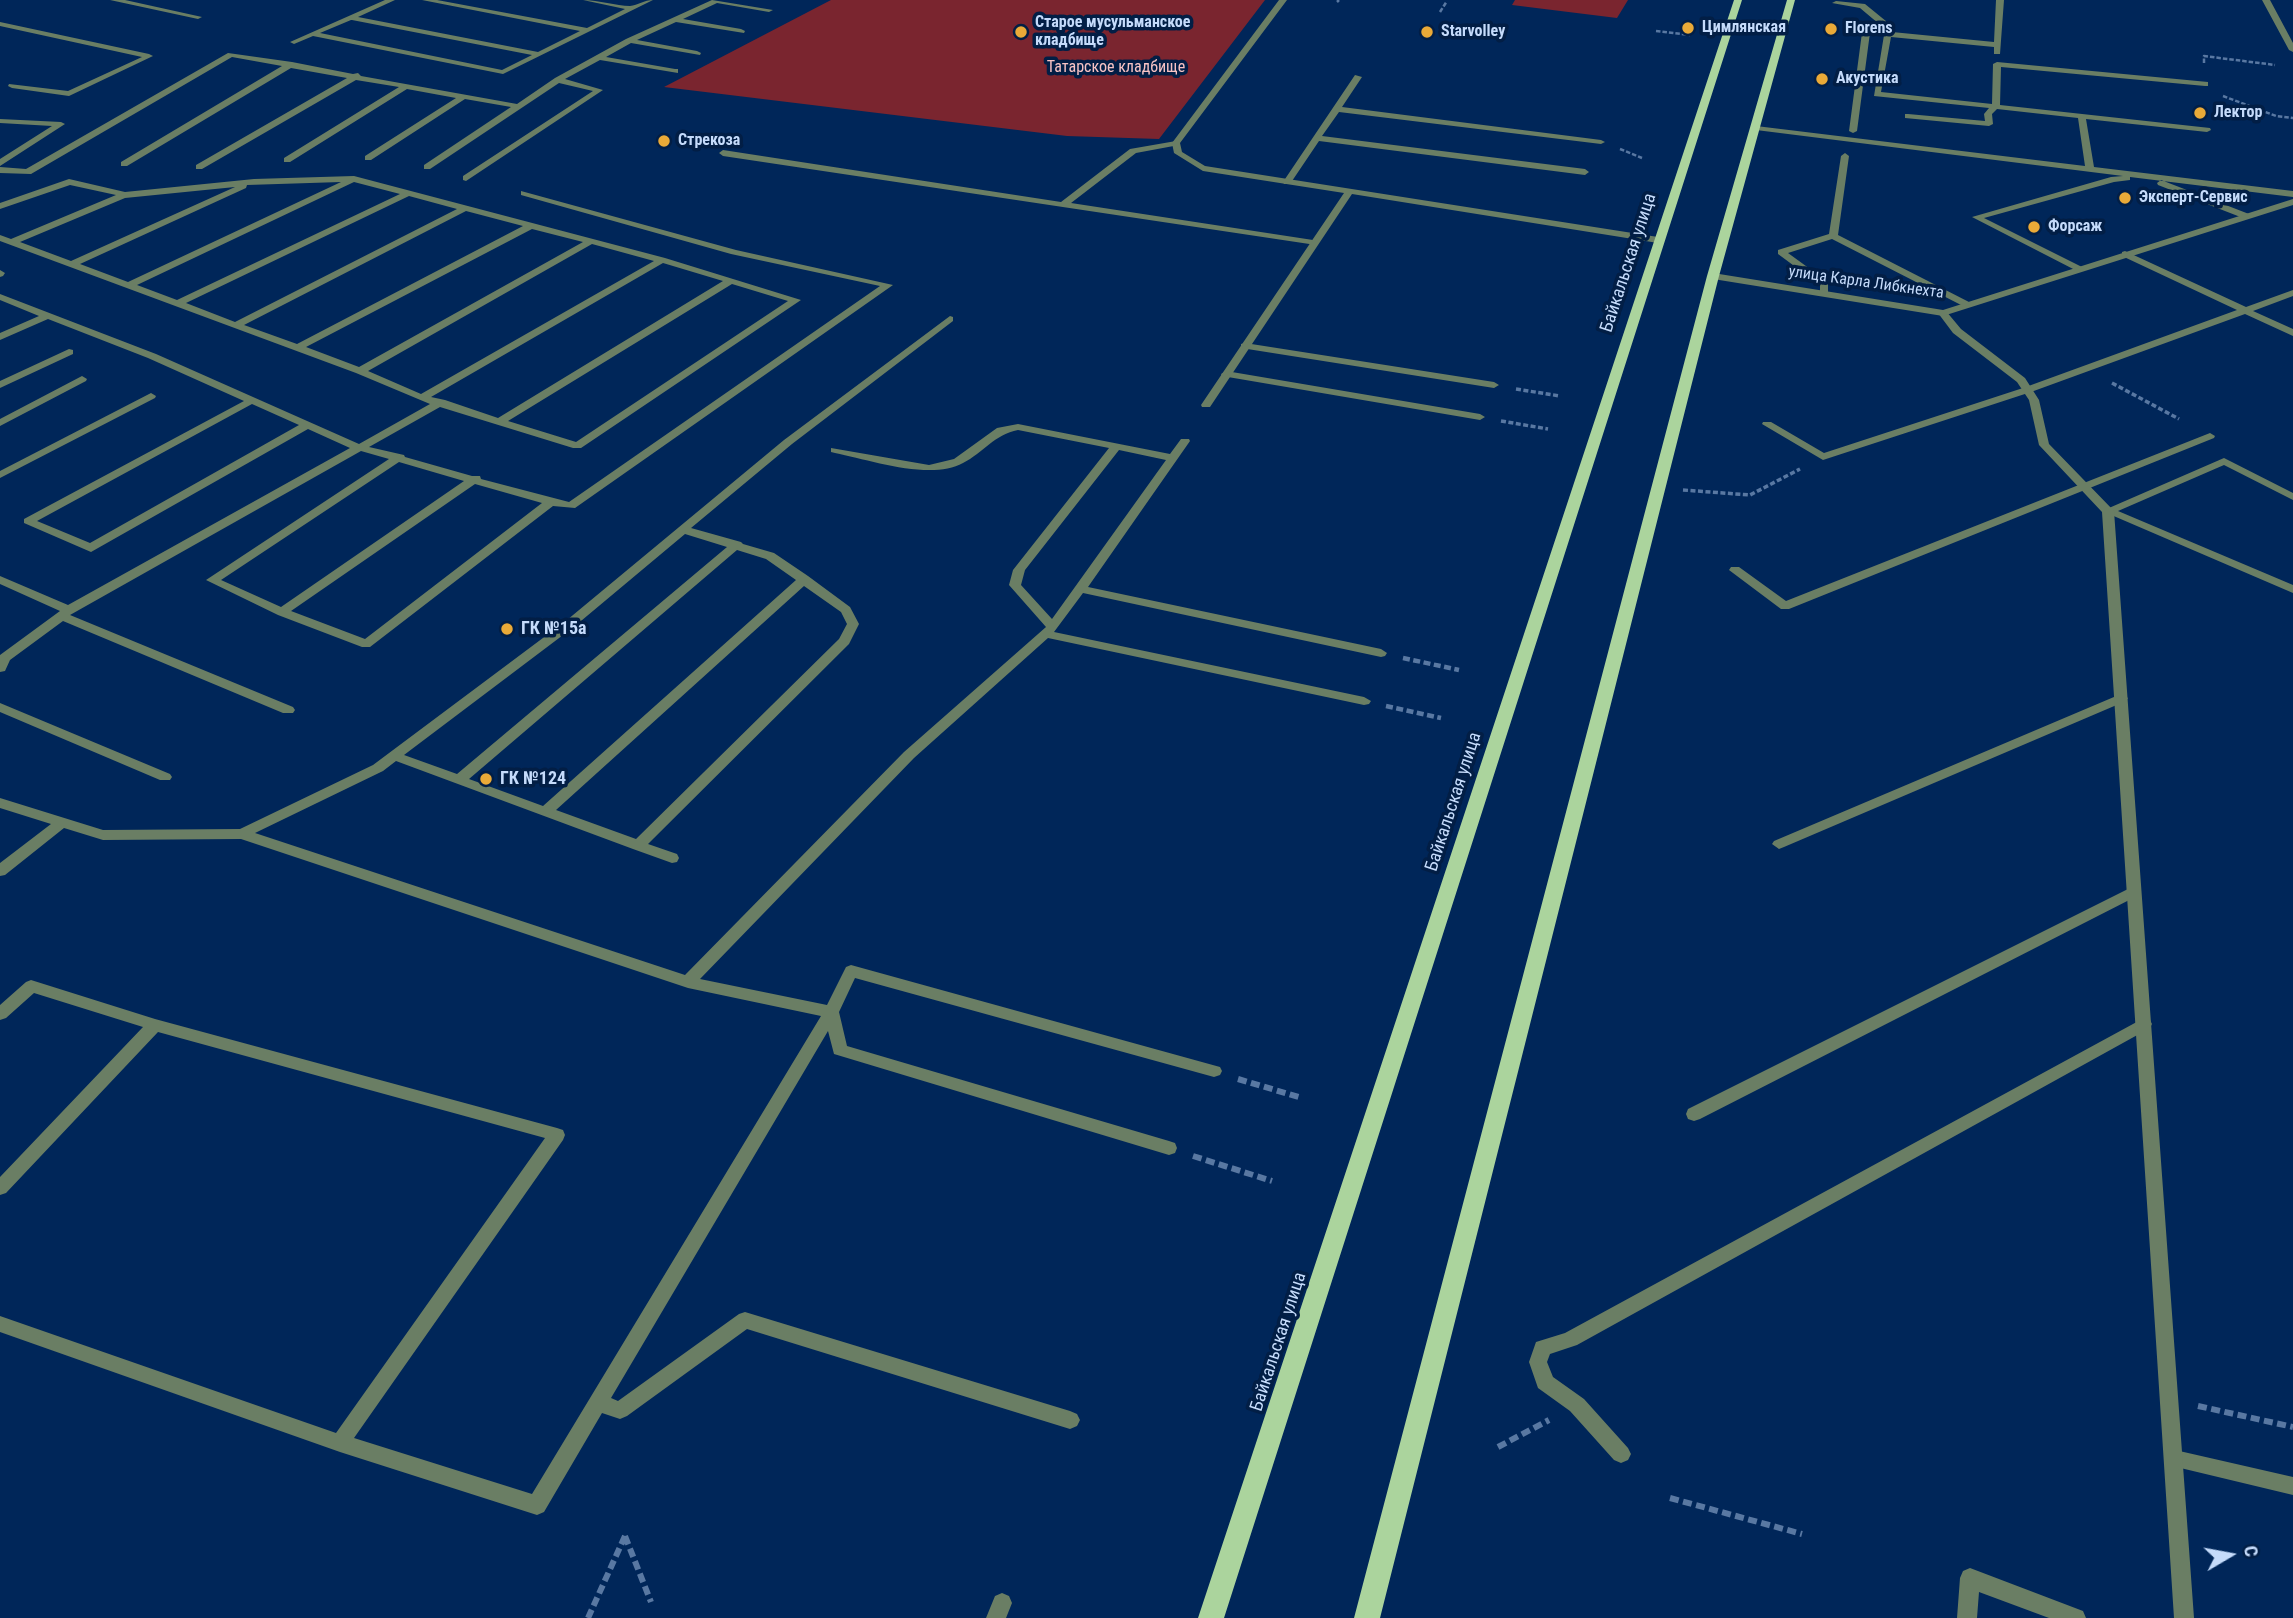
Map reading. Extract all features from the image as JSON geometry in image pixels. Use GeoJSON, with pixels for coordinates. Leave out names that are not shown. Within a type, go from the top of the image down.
{"type":"FeatureCollection","features":[{"type":"Feature","properties":{"kind":"main road","name":"Байкальская улица"},"geometry":{"type":"LineString","coordinates":[[1211,1618],[1738,0]]}},
{"type":"Feature","properties":{"kind":"main road"},"geometry":{"type":"LineString","coordinates":[[1367,1618],[1713,276],[1791,0]]}},
{"type":"Feature","properties":{"kind":"street"},"geometry":{"type":"LineString","coordinates":[[114,0],[198,17]]}},
{"type":"Feature","properties":{"kind":"street"},"geometry":{"type":"LineString","coordinates":[[294,42],[391,0]]}},
{"type":"Feature","properties":{"kind":"street"},"geometry":{"type":"LineString","coordinates":[[426,0],[587,30]]}},
{"type":"Feature","properties":{"kind":"street"},"geometry":{"type":"LineString","coordinates":[[587,0],[632,8]]}},
{"type":"Feature","properties":{"kind":"street"},"geometry":{"type":"LineString","coordinates":[[312,34],[503,72],[649,0]]}},
{"type":"Feature","properties":{"kind":"street"},"geometry":{"type":"LineString","coordinates":[[1063,205],[1133,151],[1176,143],[1283,0]]}},
{"type":"Feature","properties":{"kind":"street"},"geometry":{"type":"LineString","coordinates":[[1908,116],[1989,124],[1988,114],[1996,106],[2000,0]]}},
{"type":"Feature","properties":{"kind":"street"},"geometry":{"type":"LineString","coordinates":[[2266,0],[2293,50]]}},
{"type":"Feature","properties":{"kind":"street"},"geometry":{"type":"LineString","coordinates":[[427,167],[558,80],[629,41],[717,1],[769,10]]}},
{"type":"Feature","properties":{"kind":"street"},"geometry":{"type":"LineString","coordinates":[[1836,3],[1865,3],[1889,28],[1877,94],[2207,130]]}},
{"type":"Feature","properties":{"kind":"street"},"geometry":{"type":"LineString","coordinates":[[352,18],[539,54]]}},
{"type":"Feature","properties":{"kind":"street"},"geometry":{"type":"LineString","coordinates":[[676,20],[741,31]]}},
{"type":"Feature","properties":{"kind":"street"},"geometry":{"type":"LineString","coordinates":[[0,24],[149,56],[69,94],[12,86]]}},
{"type":"Feature","properties":{"kind":"street"},"geometry":{"type":"LineString","coordinates":[[1853,131],[1867,25]]}},
{"type":"Feature","properties":{"kind":"street"},"geometry":{"type":"LineString","coordinates":[[1888,34],[1998,45]]}},
{"type":"Feature","properties":{"kind":"street"},"geometry":{"type":"LineString","coordinates":[[629,41],[697,53]]}},
{"type":"Feature","properties":{"kind":"street"},"geometry":{"type":"LineString","coordinates":[[1864,48],[1885,50]]}},
{"type":"Feature","properties":{"kind":"street"},"geometry":{"type":"LineString","coordinates":[[0,170],[28,172],[231,55],[358,75],[517,106]]}},
{"type":"Feature","properties":{"kind":"street"},"geometry":{"type":"LineString","coordinates":[[601,58],[675,71]]}},
{"type":"Feature","properties":{"kind":"street"},"geometry":{"type":"LineString","coordinates":[[124,164],[292,64]]}},
{"type":"Feature","properties":{"kind":"street"},"geometry":{"type":"LineString","coordinates":[[1997,64],[2204,84]]}},
{"type":"Feature","properties":{"kind":"street"},"geometry":{"type":"LineString","coordinates":[[199,167],[358,75]]}},
{"type":"Feature","properties":{"kind":"street"},"geometry":{"type":"LineString","coordinates":[[1287,182],[1358,77]]}},
{"type":"Feature","properties":{"kind":"street"},"geometry":{"type":"LineString","coordinates":[[466,178],[599,90],[558,80]]}},
{"type":"Feature","properties":{"kind":"street"},"geometry":{"type":"LineString","coordinates":[[287,160],[408,85]]}},
{"type":"Feature","properties":{"kind":"street"},"geometry":{"type":"LineString","coordinates":[[368,158],[464,96]]}},
{"type":"Feature","properties":{"kind":"street"},"geometry":{"type":"LineString","coordinates":[[1337,109],[1601,142]]}},
{"type":"Feature","properties":{"kind":"street"},"geometry":{"type":"LineString","coordinates":[[2082,116],[2090,169]]}},
{"type":"Feature","properties":{"kind":"street"},"geometry":{"type":"LineString","coordinates":[[0,121],[61,124],[0,163]]}},
{"type":"Feature","properties":{"kind":"street"},"geometry":{"type":"LineString","coordinates":[[1756,128],[2293,194]]}},
{"type":"Feature","properties":{"kind":"street"},"geometry":{"type":"LineString","coordinates":[[1317,138],[1585,172]]}},
{"type":"Feature","properties":{"kind":"street"},"geometry":{"type":"LineString","coordinates":[[1176,143],[1178,153],[1203,168],[1658,240]]}},
{"type":"Feature","properties":{"kind":"street"},"geometry":{"type":"LineString","coordinates":[[723,153],[1313,243]]}},
{"type":"Feature","properties":{"kind":"street"},"geometry":{"type":"LineString","coordinates":[[1833,236],[1845,156]]}},
{"type":"Feature","properties":{"kind":"street"},"geometry":{"type":"LineString","coordinates":[[2079,269],[1976,218],[2113,179],[2132,178],[2160,183],[2246,216]]}},
{"type":"Feature","properties":{"kind":"street"},"geometry":{"type":"LineString","coordinates":[[130,285],[354,179]]}},
{"type":"Feature","properties":{"kind":"street"},"geometry":{"type":"LineString","coordinates":[[354,179],[662,260],[796,300],[577,446],[422,398],[360,371],[5,240],[125,195],[254,181],[354,179]]}},
{"type":"Feature","properties":{"kind":"street"},"geometry":{"type":"LineString","coordinates":[[73,264],[254,181]]}},
{"type":"Feature","properties":{"kind":"street"},"geometry":{"type":"LineString","coordinates":[[0,206],[69,182],[125,195]]}},
{"type":"Feature","properties":{"kind":"street"},"geometry":{"type":"LineString","coordinates":[[177,304],[410,192]]}},
{"type":"Feature","properties":{"kind":"street"},"geometry":{"type":"LineString","coordinates":[[1206,405],[1349,192]]}},
{"type":"Feature","properties":{"kind":"street"},"geometry":{"type":"LineString","coordinates":[[0,297],[49,314],[357,446],[571,506],[888,285],[734,252],[524,193]]}},
{"type":"Feature","properties":{"kind":"street","name":"улица Карла Либкнехта"},"geometry":{"type":"LineString","coordinates":[[1713,276],[1943,313],[2293,202]]}},
{"type":"Feature","properties":{"kind":"street"},"geometry":{"type":"LineString","coordinates":[[236,325],[467,207]]}},
{"type":"Feature","properties":{"kind":"street"},"geometry":{"type":"LineString","coordinates":[[297,348],[530,226]]}},
{"type":"Feature","properties":{"kind":"street"},"geometry":{"type":"LineString","coordinates":[[1823,293],[1825,284],[1781,252],[1833,236],[1966,304]]}},
{"type":"Feature","properties":{"kind":"street"},"geometry":{"type":"LineString","coordinates":[[360,371],[591,241]]}},
{"type":"Feature","properties":{"kind":"street"},"geometry":{"type":"LineString","coordinates":[[2125,254],[2244,312],[2293,332]]}},
{"type":"Feature","properties":{"kind":"street"},"geometry":{"type":"LineString","coordinates":[[422,398],[662,260]]}},
{"type":"Feature","properties":{"kind":"street"},"geometry":{"type":"LineString","coordinates":[[501,421],[732,280]]}},
{"type":"Feature","properties":{"kind":"street"},"geometry":{"type":"LineString","coordinates":[[1767,424],[1823,457],[2027,390],[2293,293]]}},
{"type":"Feature","properties":{"kind":"street"},"geometry":{"type":"LineString","coordinates":[[1943,313],[1956,331],[2021,380],[2034,400],[2044,445],[2108,511],[2293,589]]}},
{"type":"Feature","properties":{"kind":"street"},"geometry":{"type":"LineString","coordinates":[[0,337],[49,314]]}},
{"type":"Feature","properties":{"kind":"street"},"geometry":{"type":"LineString","coordinates":[[242,834],[378,768],[571,623],[788,442],[950,319]]}},
{"type":"Feature","properties":{"kind":"street"},"geometry":{"type":"LineString","coordinates":[[1245,346],[1494,386]]}},
{"type":"Feature","properties":{"kind":"street"},"geometry":{"type":"LineString","coordinates":[[0,385],[69,352]]}},
{"type":"Feature","properties":{"kind":"street"},"geometry":{"type":"LineString","coordinates":[[1226,374],[1480,417]]}},
{"type":"Feature","properties":{"kind":"street"},"geometry":{"type":"LineString","coordinates":[[0,423],[82,379]]}},
{"type":"Feature","properties":{"kind":"street"},"geometry":{"type":"LineString","coordinates":[[0,475],[151,396]]}},
{"type":"Feature","properties":{"kind":"street"},"geometry":{"type":"LineString","coordinates":[[251,401],[28,522],[91,548],[308,425]]}},
{"type":"Feature","properties":{"kind":"street"},"geometry":{"type":"LineString","coordinates":[[0,668],[4,658],[64,613],[357,446],[441,402]]}},
{"type":"Feature","properties":{"kind":"street"},"geometry":{"type":"LineString","coordinates":[[835,450],[929,468],[958,462],[1000,430],[1018,427],[1173,458]]}},
{"type":"Feature","properties":{"kind":"street"},"geometry":{"type":"LineString","coordinates":[[1735,570],[1785,606],[2210,436]]}},
{"type":"Feature","properties":{"kind":"street"},"geometry":{"type":"LineString","coordinates":[[688,982],[909,755],[1049,630],[1082,589],[1185,441]]}},
{"type":"Feature","properties":{"kind":"street"},"geometry":{"type":"LineString","coordinates":[[1116,446],[1019,570],[1015,585],[1049,630],[1364,701]]}},
{"type":"Feature","properties":{"kind":"street"},"geometry":{"type":"LineString","coordinates":[[400,457],[212,580],[282,612],[366,645],[551,502]]}},
{"type":"Feature","properties":{"kind":"street"},"geometry":{"type":"LineString","coordinates":[[2108,511],[2224,461],[2293,497]]}},
{"type":"Feature","properties":{"kind":"street"},"geometry":{"type":"LineString","coordinates":[[282,612],[476,478]]}},
{"type":"Feature","properties":{"kind":"street"},"geometry":{"type":"LineString","coordinates":[[2108,511],[2184,1618]]}},
{"type":"Feature","properties":{"kind":"street"},"geometry":{"type":"LineString","coordinates":[[638,846],[845,641],[853,624],[846,610],[770,556],[681,529]]}},
{"type":"Feature","properties":{"kind":"street"},"geometry":{"type":"LineString","coordinates":[[459,780],[737,544]]}},
{"type":"Feature","properties":{"kind":"street"},"geometry":{"type":"LineString","coordinates":[[545,812],[804,579]]}},
{"type":"Feature","properties":{"kind":"street"},"geometry":{"type":"LineString","coordinates":[[0,580],[64,613],[288,710]]}},
{"type":"Feature","properties":{"kind":"street"},"geometry":{"type":"LineString","coordinates":[[1082,589],[1381,653]]}},
{"type":"Feature","properties":{"kind":"street"},"geometry":{"type":"LineString","coordinates":[[1779,844],[2121,698]]}},
{"type":"Feature","properties":{"kind":"street"},"geometry":{"type":"LineString","coordinates":[[0,707],[165,777]]}},
{"type":"Feature","properties":{"kind":"street"},"geometry":{"type":"LineString","coordinates":[[394,756],[672,858]]}},
{"type":"Feature","properties":{"kind":"street"},"geometry":{"type":"LineString","coordinates":[[0,803],[103,835],[242,834],[688,982],[831,1012]]}},
{"type":"Feature","properties":{"kind":"street"},"geometry":{"type":"LineString","coordinates":[[0,871],[62,822]]}},
{"type":"Feature","properties":{"kind":"street"},"geometry":{"type":"LineString","coordinates":[[1694,1114],[2134,891]]}},
{"type":"Feature","properties":{"kind":"street"},"geometry":{"type":"LineString","coordinates":[[0,1324],[340,1443],[537,1505],[831,1012],[851,971],[1214,1071]]}},
{"type":"Feature","properties":{"kind":"street"},"geometry":{"type":"LineString","coordinates":[[0,1014],[31,986],[155,1025],[557,1135],[340,1443]]}},
{"type":"Feature","properties":{"kind":"street"},"geometry":{"type":"LineString","coordinates":[[831,1012],[839,1050],[1169,1148]]}},
{"type":"Feature","properties":{"kind":"street"},"geometry":{"type":"LineString","coordinates":[[1621,1454],[1577,1405],[1545,1382],[1538,1362],[1543,1348],[1592,1327],[2144,1024]]}},
{"type":"Feature","properties":{"kind":"street"},"geometry":{"type":"LineString","coordinates":[[0,1188],[155,1025]]}},
{"type":"Feature","properties":{"kind":"street"},"geometry":{"type":"LineString","coordinates":[[597,1403],[620,1409],[745,1320],[1070,1420]]}},
{"type":"Feature","properties":{"kind":"street"},"geometry":{"type":"LineString","coordinates":[[2175,1459],[2293,1486]]}},
{"type":"Feature","properties":{"kind":"street"},"geometry":{"type":"LineString","coordinates":[[1967,1618],[1970,1578],[2077,1618]]}},
{"type":"Feature","properties":{"kind":"path"},"geometry":{"type":"LineString","coordinates":[[1440,12],[1447,1]]}},
{"type":"Feature","properties":{"kind":"path"},"geometry":{"type":"LineString","coordinates":[[1656,31],[1689,36]]}},
{"type":"Feature","properties":{"kind":"path"},"geometry":{"type":"LineString","coordinates":[[2275,65],[2273,62],[2204,56],[2204,84],[2210,91],[2276,116],[2293,118]]}},
{"type":"Feature","properties":{"kind":"path"},"geometry":{"type":"LineString","coordinates":[[1494,386],[1560,396]]}},
{"type":"Feature","properties":{"kind":"path"},"geometry":{"type":"LineString","coordinates":[[2135,395],[2179,419]]}},
{"type":"Feature","properties":{"kind":"path"},"geometry":{"type":"LineString","coordinates":[[1480,417],[1548,429]]}},
{"type":"Feature","properties":{"kind":"path"},"geometry":{"type":"LineString","coordinates":[[1682,490],[1750,495],[1823,457]]}},
{"type":"Feature","properties":{"kind":"path"},"geometry":{"type":"LineString","coordinates":[[1381,653],[1459,670]]}},
{"type":"Feature","properties":{"kind":"path"},"geometry":{"type":"LineString","coordinates":[[1364,701],[1441,718]]}},
{"type":"Feature","properties":{"kind":"path"},"geometry":{"type":"LineString","coordinates":[[1214,1071],[1302,1098]]}},
{"type":"Feature","properties":{"kind":"path"},"geometry":{"type":"LineString","coordinates":[[1169,1148],[1272,1181]]}},
{"type":"Feature","properties":{"kind":"path"},"geometry":{"type":"LineString","coordinates":[[2170,1400],[2293,1427]]}},
{"type":"Feature","properties":{"kind":"path"},"geometry":{"type":"LineString","coordinates":[[1498,1447],[1577,1405]]}},
{"type":"Feature","properties":{"kind":"path"},"geometry":{"type":"LineString","coordinates":[[1670,1497],[1802,1534]]}},
{"type":"Feature","properties":{"kind":"path"},"geometry":{"type":"LineString","coordinates":[[588,1618],[625,1536],[651,1602]]}},
{"type":"Feature","properties":{"kind":"green space","name":"Татарское кладбище"},"geometry":{"type":"Polygon","coordinates":[[[831,0],[1265,0],[1159,139],[1067,136],[664,87],[831,0]]]}},
{"type":"Feature","properties":{"kind":"green space"},"geometry":{"type":"Polygon","coordinates":[[[1515,0],[1628,0],[1617,18],[1512,5],[1515,0]]]}},
{"type":"Feature","properties":{"kind":"place","name":"Цимлянская"},"geometry":{"type":"Point","coordinates":[1688,28]}},
{"type":"Feature","properties":{"kind":"place","name":"Florens"},"geometry":{"type":"Point","coordinates":[1831,29]}},
{"type":"Feature","properties":{"kind":"place","name":"Старое мусульманское кладбище"},"geometry":{"type":"Point","coordinates":[1021,32]}},
{"type":"Feature","properties":{"kind":"place","name":"Starvolley"},"geometry":{"type":"Point","coordinates":[1427,32]}},
{"type":"Feature","properties":{"kind":"place","name":"Акустика"},"geometry":{"type":"Point","coordinates":[1822,79]}},
{"type":"Feature","properties":{"kind":"place","name":"Лектор"},"geometry":{"type":"Point","coordinates":[2200,113]}},
{"type":"Feature","properties":{"kind":"place","name":"Стрекоза"},"geometry":{"type":"Point","coordinates":[664,141]}},
{"type":"Feature","properties":{"kind":"place","name":"Эксперт-Сервис"},"geometry":{"type":"Point","coordinates":[2125,198]}},
{"type":"Feature","properties":{"kind":"place","name":"Форсаж"},"geometry":{"type":"Point","coordinates":[2034,227]}},
{"type":"Feature","properties":{"kind":"place","name":"ГК №15а"},"geometry":{"type":"Point","coordinates":[507,629]}},
{"type":"Feature","properties":{"kind":"place","name":"ГК №124"},"geometry":{"type":"Point","coordinates":[486,779]}}]}
